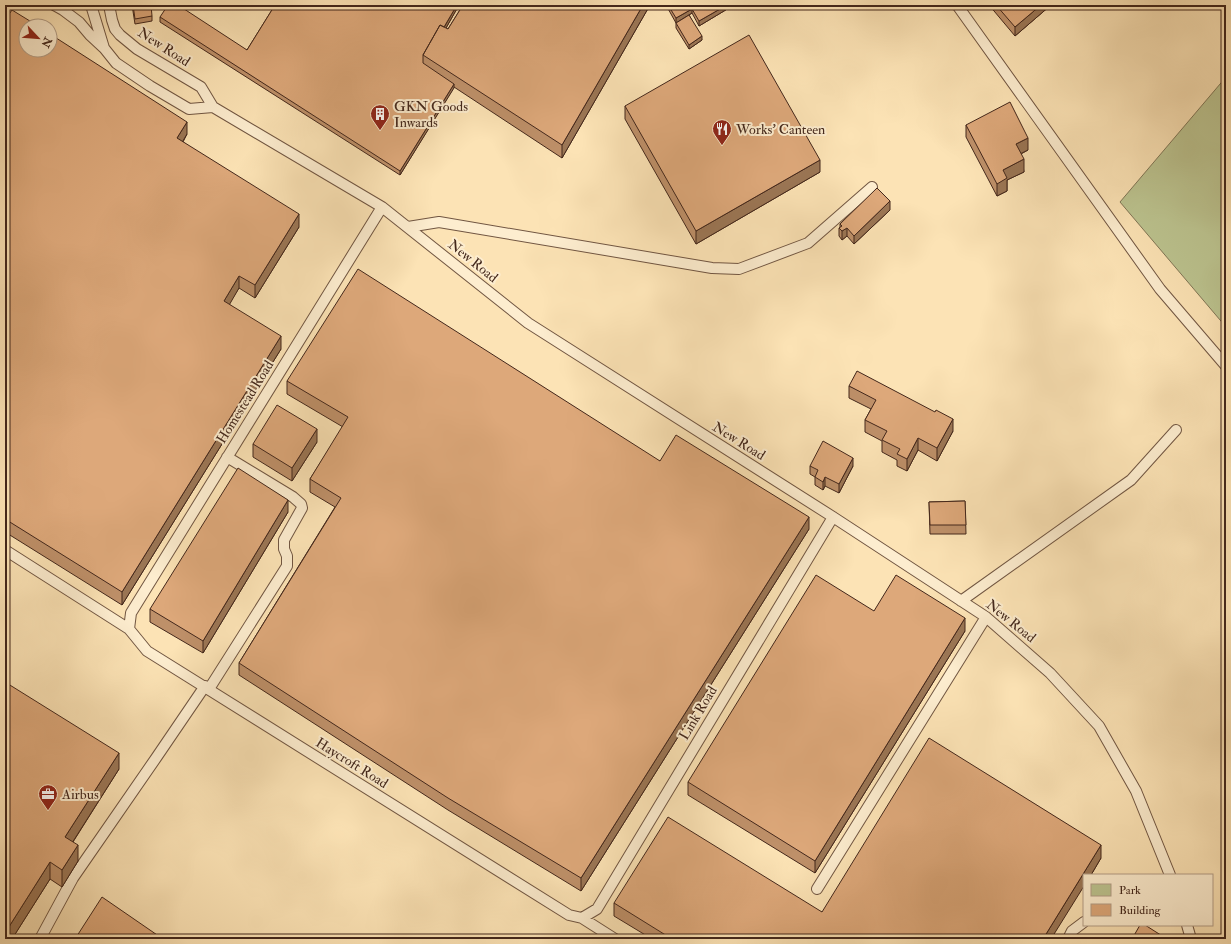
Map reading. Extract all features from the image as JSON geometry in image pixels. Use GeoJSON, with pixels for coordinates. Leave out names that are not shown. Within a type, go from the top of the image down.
{"type":"FeatureCollection","features":[{"type":"Feature","properties":{"kind":"lane"},"geometry":{"type":"LineString","coordinates":[[54,5],[79,22],[116,63],[150,86],[189,108],[213,107]]}},
{"type":"Feature","properties":{"kind":"lane"},"geometry":{"type":"LineString","coordinates":[[91,5],[104,48]]}},
{"type":"Feature","properties":{"kind":"lane","name":"New Road"},"geometry":{"type":"LineString","coordinates":[[109,5],[115,29],[120,34],[137,49],[201,87],[213,107],[382,207],[528,323],[833,517],[986,617],[1050,673],[1099,726],[1136,791],[1170,874]]}},
{"type":"Feature","properties":{"kind":"lane"},"geometry":{"type":"LineString","coordinates":[[957,5],[1160,289],[1226,366]]}},
{"type":"Feature","properties":{"kind":"lane"},"geometry":{"type":"LineString","coordinates":[[408,227],[439,222],[712,268],[739,269],[808,243],[872,187]]}},
{"type":"Feature","properties":{"kind":"lane","name":"Homestead Road"},"geometry":{"type":"LineString","coordinates":[[129,629],[131,613],[382,207]]}},
{"type":"Feature","properties":{"kind":"lane"},"geometry":{"type":"LineString","coordinates":[[961,601],[1131,480],[1176,430]]}},
{"type":"Feature","properties":{"kind":"lane"},"geometry":{"type":"LineString","coordinates":[[40,939],[73,878],[156,758],[207,688],[287,566],[284,540],[302,508],[300,504],[293,496],[227,457]]}},
{"type":"Feature","properties":{"kind":"lane","name":"Link Road"},"geometry":{"type":"LineString","coordinates":[[582,918],[597,909],[833,517]]}},
{"type":"Feature","properties":{"kind":"lane","name":"Haycroft Road"},"geometry":{"type":"LineString","coordinates":[[5,550],[129,629],[147,650],[569,915],[582,918],[615,939]]}},
{"type":"Feature","properties":{"kind":"lane"},"geometry":{"type":"LineString","coordinates":[[816,889],[986,617]]}},
{"type":"Feature","properties":{"kind":"lane"},"geometry":{"type":"LineString","coordinates":[[1068,939],[1072,931],[1083,923]]}},
{"type":"Feature","properties":{"kind":"lane"},"geometry":{"type":"LineString","coordinates":[[1187,926],[1191,939]]}},
{"type":"Feature","properties":{"kind":"green space"},"geometry":{"type":"Polygon","coordinates":[[[1226,77],[1226,327],[1120,202],[1226,77]]]}},
{"type":"Feature","properties":{"kind":"building"},"geometry":{"type":"Polygon","coordinates":[[[133,5],[151,5],[152,16],[135,19],[133,5]]]}},
{"type":"Feature","properties":{"kind":"building","name":"GKN Goods Inwards"},"geometry":{"type":"Polygon","coordinates":[[[168,5],[178,5],[247,50],[275,5],[457,5],[444,27],[440,25],[423,55],[423,63],[454,84],[400,171],[160,17],[168,5]]]}},
{"type":"Feature","properties":{"kind":"building"},"geometry":{"type":"Polygon","coordinates":[[[463,5],[643,5],[562,145],[423,55],[440,25],[448,29],[463,5]]]}},
{"type":"Feature","properties":{"kind":"building"},"geometry":{"type":"Polygon","coordinates":[[[668,5],[727,5],[699,21],[692,9],[676,18],[668,5]]]}},
{"type":"Feature","properties":{"kind":"building"},"geometry":{"type":"Polygon","coordinates":[[[996,5],[1041,5],[1015,27],[996,5]]]}},
{"type":"Feature","properties":{"kind":"building"},"geometry":{"type":"Polygon","coordinates":[[[12,10],[25,18],[18,18],[18,58],[58,58],[58,39],[187,122],[177,138],[299,214],[255,285],[239,276],[224,301],[281,336],[122,592],[5,519],[5,20],[12,10]]]}},
{"type":"Feature","properties":{"kind":"building"},"geometry":{"type":"Polygon","coordinates":[[[689,15],[702,36],[689,45],[676,23],[689,15]]]}},
{"type":"Feature","properties":{"kind":"building","name":"Works' Canteen"},"geometry":{"type":"Polygon","coordinates":[[[749,35],[820,160],[696,231],[625,106],[749,35]]]}},
{"type":"Feature","properties":{"kind":"building"},"geometry":{"type":"Polygon","coordinates":[[[1010,102],[1028,138],[1016,144],[1024,159],[1003,170],[1007,178],[997,184],[966,125],[1010,102]]]}},
{"type":"Feature","properties":{"kind":"building"},"geometry":{"type":"Polygon","coordinates":[[[877,188],[890,201],[854,236],[847,228],[842,231],[839,228],[842,226],[840,224],[877,188]]]}},
{"type":"Feature","properties":{"kind":"building"},"geometry":{"type":"Polygon","coordinates":[[[358,269],[660,461],[676,435],[809,517],[581,878],[448,798],[239,663],[341,498],[310,479],[348,417],[287,381],[358,269]]]}},
{"type":"Feature","properties":{"kind":"building"},"geometry":{"type":"Polygon","coordinates":[[[857,371],[935,412],[936,410],[953,419],[937,448],[918,438],[907,459],[897,454],[900,449],[882,440],[887,431],[865,420],[876,400],[849,386],[857,371]]]}},
{"type":"Feature","properties":{"kind":"building"},"geometry":{"type":"Polygon","coordinates":[[[277,405],[317,429],[292,468],[253,444],[277,405]]]}},
{"type":"Feature","properties":{"kind":"building"},"geometry":{"type":"Polygon","coordinates":[[[823,441],[853,458],[839,484],[825,477],[823,482],[815,477],[818,470],[810,466],[823,441]]]}},
{"type":"Feature","properties":{"kind":"building"},"geometry":{"type":"Polygon","coordinates":[[[238,468],[288,500],[203,641],[150,609],[238,468]]]}},
{"type":"Feature","properties":{"kind":"building"},"geometry":{"type":"Polygon","coordinates":[[[965,501],[966,525],[930,525],[929,502],[965,501]]]}},
{"type":"Feature","properties":{"kind":"building"},"geometry":{"type":"Polygon","coordinates":[[[816,575],[874,611],[896,575],[965,618],[815,861],[688,782],[816,575]]]}},
{"type":"Feature","properties":{"kind":"building","name":"Airbus"},"geometry":{"type":"Polygon","coordinates":[[[5,682],[119,753],[65,837],[78,845],[62,870],[50,862],[5,933],[5,682]]]}},
{"type":"Feature","properties":{"kind":"building"},"geometry":{"type":"Polygon","coordinates":[[[929,738],[1101,845],[1043,939],[672,939],[614,903],[668,817],[822,912],[929,738]]]}},
{"type":"Feature","properties":{"kind":"building"},"geometry":{"type":"Polygon","coordinates":[[[102,897],[163,939],[75,939],[102,897]]]}},
{"type":"Feature","properties":{"kind":"building"},"geometry":{"type":"Polygon","coordinates":[[[1139,926],[1147,926],[1167,939],[1132,939],[1139,926]]]}},
{"type":"Feature","properties":{"kind":"place","name":"GKN Goods Inwards"},"geometry":{"type":"Point","coordinates":[380,131]}},
{"type":"Feature","properties":{"kind":"place","name":"Works' Canteen"},"geometry":{"type":"Point","coordinates":[722,146]}},
{"type":"Feature","properties":{"kind":"place","name":"Airbus"},"geometry":{"type":"Point","coordinates":[48,811]}}]}
